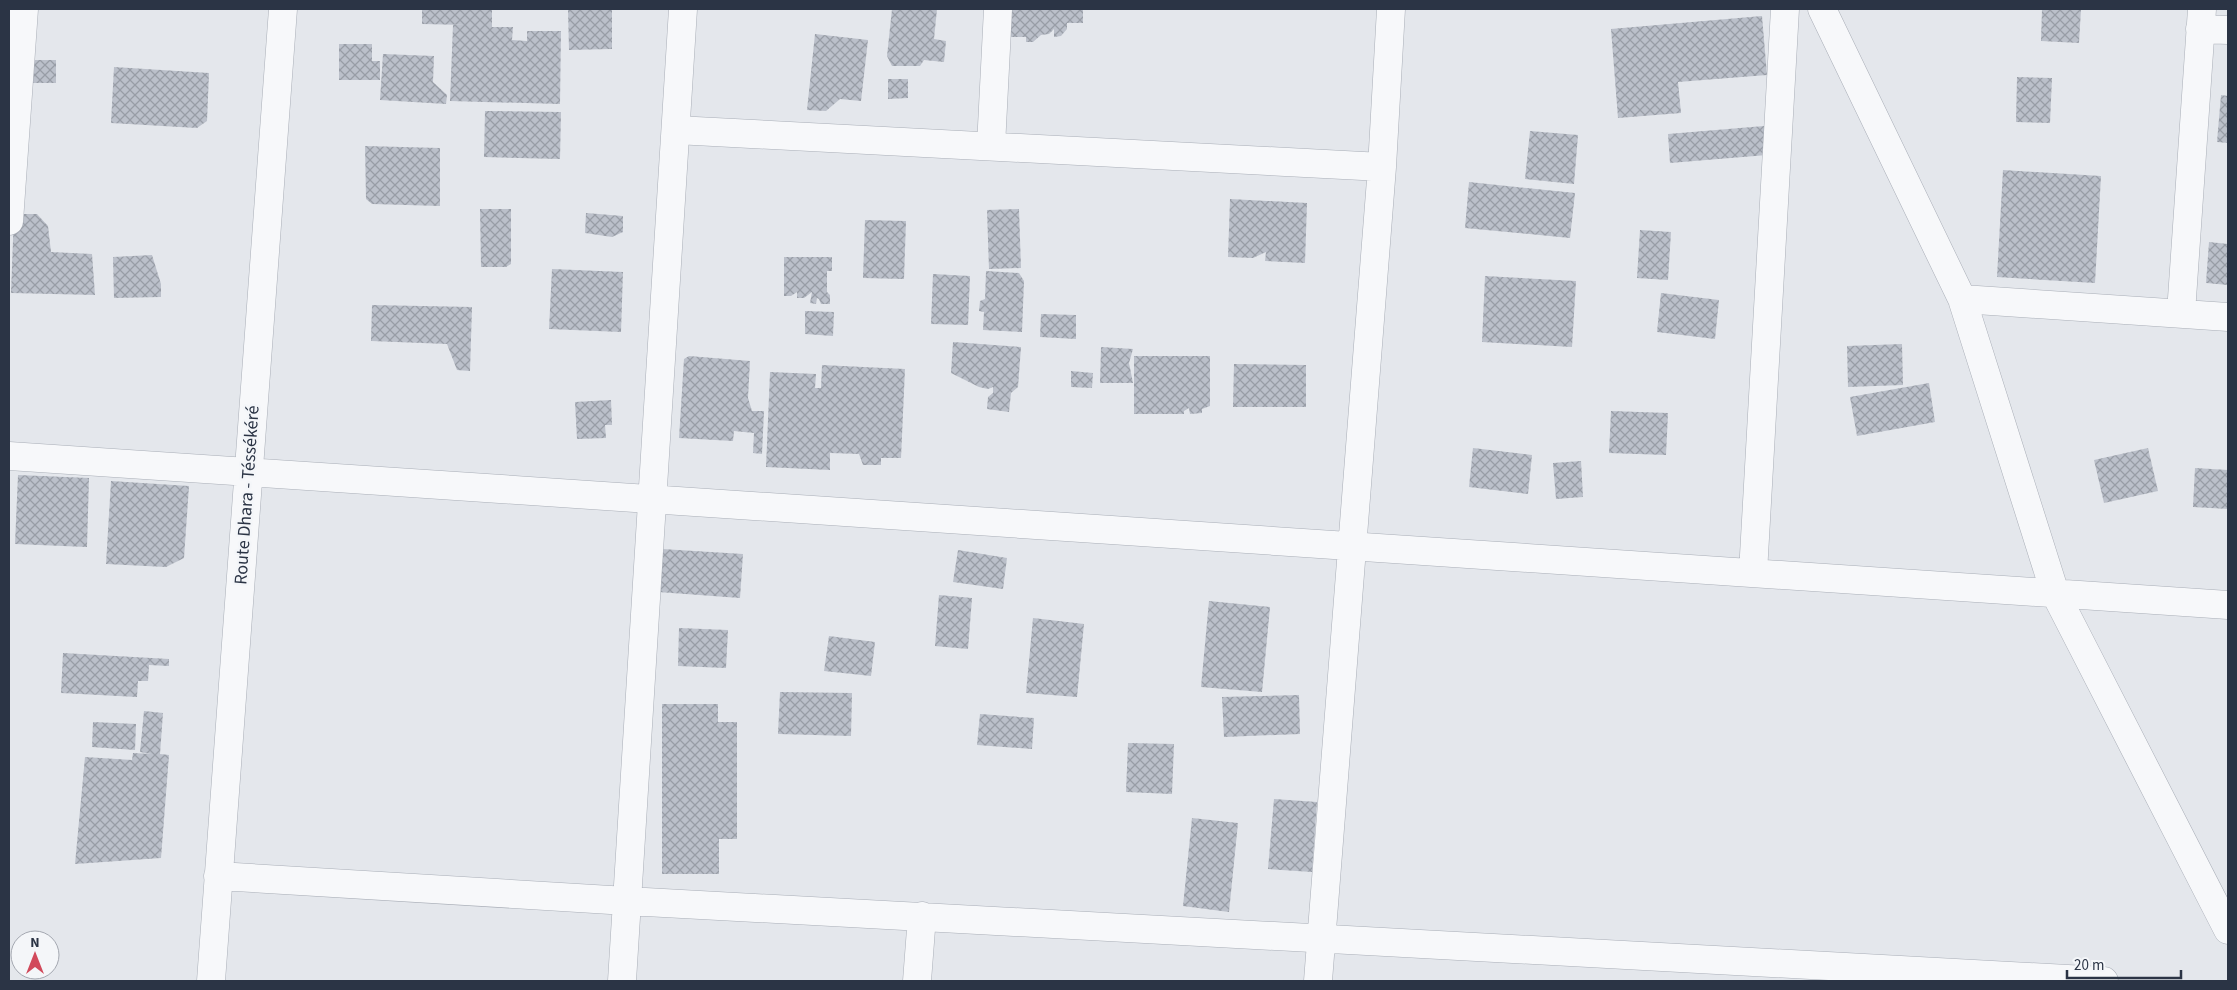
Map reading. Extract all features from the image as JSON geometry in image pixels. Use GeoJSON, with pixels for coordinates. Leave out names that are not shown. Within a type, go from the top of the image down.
{"type":"FeatureCollection","features":[{"type":"Feature","properties":{"kind":"street"},"geometry":{"type":"LineString","coordinates":[[9,221],[24,9]]}},
{"type":"Feature","properties":{"kind":"street","name":"Route Dhara - Téssékéré"},"geometry":{"type":"LineString","coordinates":[[211,981],[283,9]]}},
{"type":"Feature","properties":{"kind":"street"},"geometry":{"type":"LineString","coordinates":[[622,981],[683,9]]}},
{"type":"Feature","properties":{"kind":"street"},"geometry":{"type":"LineString","coordinates":[[991,146],[998,9]]}},
{"type":"Feature","properties":{"kind":"street"},"geometry":{"type":"LineString","coordinates":[[1318,981],[1382,167],[1391,9]]}},
{"type":"Feature","properties":{"kind":"street"},"geometry":{"type":"LineString","coordinates":[[1753,573],[1785,9]]}},
{"type":"Feature","properties":{"kind":"street"},"geometry":{"type":"LineString","coordinates":[[1822,9],[1962,299],[2055,593],[2228,930]]}},
{"type":"Feature","properties":{"kind":"street"},"geometry":{"type":"LineString","coordinates":[[2181,314],[2201,19],[2228,30]]}},
{"type":"Feature","properties":{"kind":"street"},"geometry":{"type":"LineString","coordinates":[[676,130],[1382,167]]}},
{"type":"Feature","properties":{"kind":"street"},"geometry":{"type":"LineString","coordinates":[[1962,299],[2228,316]]}},
{"type":"Feature","properties":{"kind":"street"},"geometry":{"type":"LineString","coordinates":[[9,456],[2228,605]]}},
{"type":"Feature","properties":{"kind":"street"},"geometry":{"type":"LineString","coordinates":[[218,876],[627,901],[1322,938],[1736,971],[2104,981]]}},
{"type":"Feature","properties":{"kind":"street"},"geometry":{"type":"LineString","coordinates":[[917,981],[922,916]]}},
{"type":"Feature","properties":{"kind":"building"},"geometry":{"type":"Polygon","coordinates":[[[422,9],[492,9],[492,27],[513,27],[512,40],[527,41],[527,31],[561,31],[560,104],[450,101],[453,25],[465,25],[422,24],[422,9]]]}},
{"type":"Feature","properties":{"kind":"building"},"geometry":{"type":"Polygon","coordinates":[[[568,9],[612,9],[612,49],[569,50],[568,9]]]}},
{"type":"Feature","properties":{"kind":"building"},"geometry":{"type":"Polygon","coordinates":[[[892,9],[937,9],[934,39],[946,41],[944,62],[924,60],[920,66],[892,66],[887,56],[892,9]]]}},
{"type":"Feature","properties":{"kind":"building"},"geometry":{"type":"Polygon","coordinates":[[[1010,9],[1083,9],[1083,23],[1067,23],[1067,29],[1061,36],[1054,37],[1054,29],[1049,34],[1041,35],[1033,42],[1026,42],[1026,37],[1010,37],[1010,9]]]}},
{"type":"Feature","properties":{"kind":"building"},"geometry":{"type":"Polygon","coordinates":[[[2042,9],[2081,9],[2079,43],[2041,41],[2042,9]]]}},
{"type":"Feature","properties":{"kind":"building"},"geometry":{"type":"Polygon","coordinates":[[[1762,16],[1767,75],[1678,82],[1681,113],[1618,118],[1611,29],[1762,16]]]}},
{"type":"Feature","properties":{"kind":"building"},"geometry":{"type":"Polygon","coordinates":[[[815,34],[868,40],[861,101],[840,99],[826,111],[807,110],[815,34]]]}},
{"type":"Feature","properties":{"kind":"building"},"geometry":{"type":"Polygon","coordinates":[[[339,44],[372,44],[372,61],[380,61],[380,80],[339,80],[339,44]]]}},
{"type":"Feature","properties":{"kind":"building"},"geometry":{"type":"Polygon","coordinates":[[[383,54],[434,56],[433,82],[447,95],[446,104],[380,100],[383,54]]]}},
{"type":"Feature","properties":{"kind":"building"},"geometry":{"type":"Polygon","coordinates":[[[24,60],[56,60],[56,83],[25,83],[24,60]]]}},
{"type":"Feature","properties":{"kind":"building"},"geometry":{"type":"Polygon","coordinates":[[[114,67],[209,73],[207,121],[197,128],[111,123],[114,67]]]}},
{"type":"Feature","properties":{"kind":"building"},"geometry":{"type":"Polygon","coordinates":[[[2017,77],[2052,78],[2050,123],[2016,122],[2017,77]]]}},
{"type":"Feature","properties":{"kind":"building"},"geometry":{"type":"Polygon","coordinates":[[[888,79],[908,79],[908,98],[888,99],[888,79]]]}},
{"type":"Feature","properties":{"kind":"building"},"geometry":{"type":"Polygon","coordinates":[[[2221,95],[2228,96],[2228,143],[2217,142],[2221,95]]]}},
{"type":"Feature","properties":{"kind":"building"},"geometry":{"type":"Polygon","coordinates":[[[485,111],[561,112],[560,159],[484,157],[485,111]]]}},
{"type":"Feature","properties":{"kind":"building"},"geometry":{"type":"Polygon","coordinates":[[[1764,126],[1767,155],[1670,163],[1668,134],[1764,126]]]}},
{"type":"Feature","properties":{"kind":"building"},"geometry":{"type":"Polygon","coordinates":[[[1530,131],[1578,135],[1574,184],[1525,179],[1530,131]]]}},
{"type":"Feature","properties":{"kind":"building"},"geometry":{"type":"Polygon","coordinates":[[[365,146],[440,148],[440,206],[372,204],[366,199],[365,146]]]}},
{"type":"Feature","properties":{"kind":"building"},"geometry":{"type":"Polygon","coordinates":[[[2003,170],[2101,176],[2095,283],[1997,277],[2003,170]]]}},
{"type":"Feature","properties":{"kind":"building"},"geometry":{"type":"Polygon","coordinates":[[[1469,182],[1575,193],[1570,238],[1465,228],[1469,182]]]}},
{"type":"Feature","properties":{"kind":"building"},"geometry":{"type":"Polygon","coordinates":[[[1230,199],[1307,203],[1305,263],[1265,261],[1266,252],[1253,258],[1228,257],[1230,199]]]}},
{"type":"Feature","properties":{"kind":"building"},"geometry":{"type":"Polygon","coordinates":[[[480,209],[511,209],[511,264],[506,267],[481,267],[480,209]]]}},
{"type":"Feature","properties":{"kind":"building"},"geometry":{"type":"Polygon","coordinates":[[[1019,209],[1021,268],[989,269],[987,210],[1019,209]]]}},
{"type":"Feature","properties":{"kind":"building"},"geometry":{"type":"Polygon","coordinates":[[[586,213],[623,216],[623,232],[612,237],[585,233],[586,213]]]}},
{"type":"Feature","properties":{"kind":"building"},"geometry":{"type":"Polygon","coordinates":[[[14,214],[37,214],[48,226],[51,252],[92,254],[95,295],[11,293],[14,214]]]}},
{"type":"Feature","properties":{"kind":"building"},"geometry":{"type":"Polygon","coordinates":[[[865,220],[906,221],[904,279],[863,278],[865,220]]]}},
{"type":"Feature","properties":{"kind":"building"},"geometry":{"type":"Polygon","coordinates":[[[1640,230],[1671,232],[1668,280],[1637,278],[1640,230]]]}},
{"type":"Feature","properties":{"kind":"building"},"geometry":{"type":"Polygon","coordinates":[[[2209,242],[2228,244],[2228,285],[2206,283],[2209,242]]]}},
{"type":"Feature","properties":{"kind":"building"},"geometry":{"type":"Polygon","coordinates":[[[152,255],[161,284],[161,297],[114,298],[113,257],[152,255]]]}},
{"type":"Feature","properties":{"kind":"building"},"geometry":{"type":"Polygon","coordinates":[[[784,257],[832,257],[832,271],[827,271],[827,292],[830,295],[830,304],[821,304],[817,298],[816,304],[810,303],[812,292],[804,298],[797,298],[797,292],[791,296],[784,296],[784,257]]]}},
{"type":"Feature","properties":{"kind":"building"},"geometry":{"type":"Polygon","coordinates":[[[552,269],[623,272],[621,332],[549,329],[552,269]]]}},
{"type":"Feature","properties":{"kind":"building"},"geometry":{"type":"Polygon","coordinates":[[[986,271],[1019,273],[1024,281],[1022,332],[983,330],[984,312],[979,311],[980,301],[985,299],[986,271]]]}},
{"type":"Feature","properties":{"kind":"building"},"geometry":{"type":"Polygon","coordinates":[[[933,274],[970,276],[968,325],[931,324],[933,274]]]}},
{"type":"Feature","properties":{"kind":"building"},"geometry":{"type":"Polygon","coordinates":[[[1485,276],[1576,281],[1572,347],[1482,342],[1485,276]]]}},
{"type":"Feature","properties":{"kind":"building"},"geometry":{"type":"Polygon","coordinates":[[[1661,293],[1719,300],[1715,339],[1657,332],[1661,293]]]}},
{"type":"Feature","properties":{"kind":"building"},"geometry":{"type":"Polygon","coordinates":[[[372,305],[472,307],[470,371],[457,370],[447,344],[371,341],[372,305]]]}},
{"type":"Feature","properties":{"kind":"building"},"geometry":{"type":"Polygon","coordinates":[[[805,311],[834,312],[833,336],[805,334],[805,311]]]}},
{"type":"Feature","properties":{"kind":"building"},"geometry":{"type":"Polygon","coordinates":[[[1041,314],[1076,315],[1076,339],[1040,337],[1041,314]]]}},
{"type":"Feature","properties":{"kind":"building"},"geometry":{"type":"Polygon","coordinates":[[[953,342],[1021,347],[1018,387],[1011,393],[1009,412],[987,409],[988,397],[993,393],[993,387],[988,389],[979,387],[951,373],[953,342]]]}},
{"type":"Feature","properties":{"kind":"building"},"geometry":{"type":"Polygon","coordinates":[[[1902,344],[1903,385],[1848,387],[1847,346],[1902,344]]]}},
{"type":"Feature","properties":{"kind":"building"},"geometry":{"type":"Polygon","coordinates":[[[1101,347],[1133,349],[1129,363],[1133,383],[1100,383],[1101,347]]]}},
{"type":"Feature","properties":{"kind":"building"},"geometry":{"type":"Polygon","coordinates":[[[689,356],[750,361],[748,398],[752,411],[764,411],[762,454],[753,453],[754,433],[734,431],[733,441],[679,438],[684,359],[689,356]]]}},
{"type":"Feature","properties":{"kind":"building"},"geometry":{"type":"Polygon","coordinates":[[[1134,356],[1210,356],[1210,406],[1202,409],[1202,413],[1190,414],[1189,408],[1184,411],[1184,414],[1134,414],[1134,356]]]}},
{"type":"Feature","properties":{"kind":"building"},"geometry":{"type":"Polygon","coordinates":[[[1234,364],[1306,365],[1306,407],[1233,407],[1234,364]]]}},
{"type":"Feature","properties":{"kind":"building"},"geometry":{"type":"Polygon","coordinates":[[[822,365],[905,369],[901,458],[881,458],[881,465],[863,465],[859,454],[830,453],[830,470],[766,467],[770,372],[816,374],[815,388],[821,388],[822,365]]]}},
{"type":"Feature","properties":{"kind":"building"},"geometry":{"type":"Polygon","coordinates":[[[1071,371],[1093,373],[1092,388],[1071,387],[1071,371]]]}},
{"type":"Feature","properties":{"kind":"building"},"geometry":{"type":"Polygon","coordinates":[[[1929,383],[1935,422],[1857,436],[1850,397],[1929,383]]]}},
{"type":"Feature","properties":{"kind":"building"},"geometry":{"type":"Polygon","coordinates":[[[611,400],[612,425],[605,425],[606,438],[577,439],[575,402],[611,400]]]}},
{"type":"Feature","properties":{"kind":"building"},"geometry":{"type":"Polygon","coordinates":[[[1611,411],[1668,413],[1666,455],[1609,453],[1611,411]]]}},
{"type":"Feature","properties":{"kind":"building"},"geometry":{"type":"Polygon","coordinates":[[[1473,448],[1532,455],[1528,494],[1469,487],[1473,448]]]}},
{"type":"Feature","properties":{"kind":"building"},"geometry":{"type":"Polygon","coordinates":[[[2148,448],[2158,491],[2104,503],[2094,460],[2148,448]]]}},
{"type":"Feature","properties":{"kind":"building"},"geometry":{"type":"Polygon","coordinates":[[[1581,461],[1583,497],[1556,499],[1553,463],[1581,461]]]}},
{"type":"Feature","properties":{"kind":"building"},"geometry":{"type":"Polygon","coordinates":[[[2195,468],[2228,470],[2228,509],[2193,507],[2195,468]]]}},
{"type":"Feature","properties":{"kind":"building"},"geometry":{"type":"Polygon","coordinates":[[[18,475],[89,478],[87,547],[15,544],[18,475]]]}},
{"type":"Feature","properties":{"kind":"building"},"geometry":{"type":"Polygon","coordinates":[[[111,481],[189,486],[184,558],[166,567],[106,564],[111,481]]]}},
{"type":"Feature","properties":{"kind":"building"},"geometry":{"type":"Polygon","coordinates":[[[662,549],[743,554],[740,598],[658,592],[662,549]]]}},
{"type":"Feature","properties":{"kind":"building"},"geometry":{"type":"Polygon","coordinates":[[[958,550],[1007,558],[1003,589],[953,582],[958,550]]]}},
{"type":"Feature","properties":{"kind":"building"},"geometry":{"type":"Polygon","coordinates":[[[939,595],[972,598],[968,649],[935,646],[939,595]]]}},
{"type":"Feature","properties":{"kind":"building"},"geometry":{"type":"Polygon","coordinates":[[[1209,601],[1270,607],[1262,692],[1201,687],[1209,601]]]}},
{"type":"Feature","properties":{"kind":"building"},"geometry":{"type":"Polygon","coordinates":[[[1033,618],[1084,624],[1077,697],[1026,693],[1033,618]]]}},
{"type":"Feature","properties":{"kind":"building"},"geometry":{"type":"Polygon","coordinates":[[[679,628],[728,630],[726,668],[678,666],[679,628]]]}},
{"type":"Feature","properties":{"kind":"building"},"geometry":{"type":"Polygon","coordinates":[[[829,636],[875,642],[871,676],[824,671],[829,636]]]}},
{"type":"Feature","properties":{"kind":"building"},"geometry":{"type":"Polygon","coordinates":[[[63,653],[169,659],[169,666],[149,665],[148,681],[138,681],[137,697],[61,693],[63,653]]]}},
{"type":"Feature","properties":{"kind":"building"},"geometry":{"type":"Polygon","coordinates":[[[780,692],[852,693],[851,736],[778,734],[780,692]]]}},
{"type":"Feature","properties":{"kind":"building"},"geometry":{"type":"Polygon","coordinates":[[[1299,695],[1300,734],[1224,737],[1222,697],[1299,695]]]}},
{"type":"Feature","properties":{"kind":"building"},"geometry":{"type":"Polygon","coordinates":[[[662,704],[718,704],[718,722],[737,722],[737,839],[719,839],[719,874],[662,874],[662,704]]]}},
{"type":"Feature","properties":{"kind":"building"},"geometry":{"type":"Polygon","coordinates":[[[144,711],[163,713],[160,754],[169,755],[161,858],[75,864],[85,757],[132,760],[133,753],[151,754],[140,752],[144,711]]]}},
{"type":"Feature","properties":{"kind":"building"},"geometry":{"type":"Polygon","coordinates":[[[980,714],[1034,718],[1032,749],[977,745],[980,714]]]}},
{"type":"Feature","properties":{"kind":"building"},"geometry":{"type":"Polygon","coordinates":[[[93,722],[136,724],[135,750],[92,747],[93,722]]]}},
{"type":"Feature","properties":{"kind":"building"},"geometry":{"type":"Polygon","coordinates":[[[1128,743],[1174,744],[1172,794],[1126,792],[1128,743]]]}},
{"type":"Feature","properties":{"kind":"building"},"geometry":{"type":"Polygon","coordinates":[[[1274,799],[1317,802],[1312,872],[1268,869],[1274,799]]]}},
{"type":"Feature","properties":{"kind":"building"},"geometry":{"type":"Polygon","coordinates":[[[1192,818],[1238,823],[1229,912],[1183,906],[1192,818]]]}}]}
